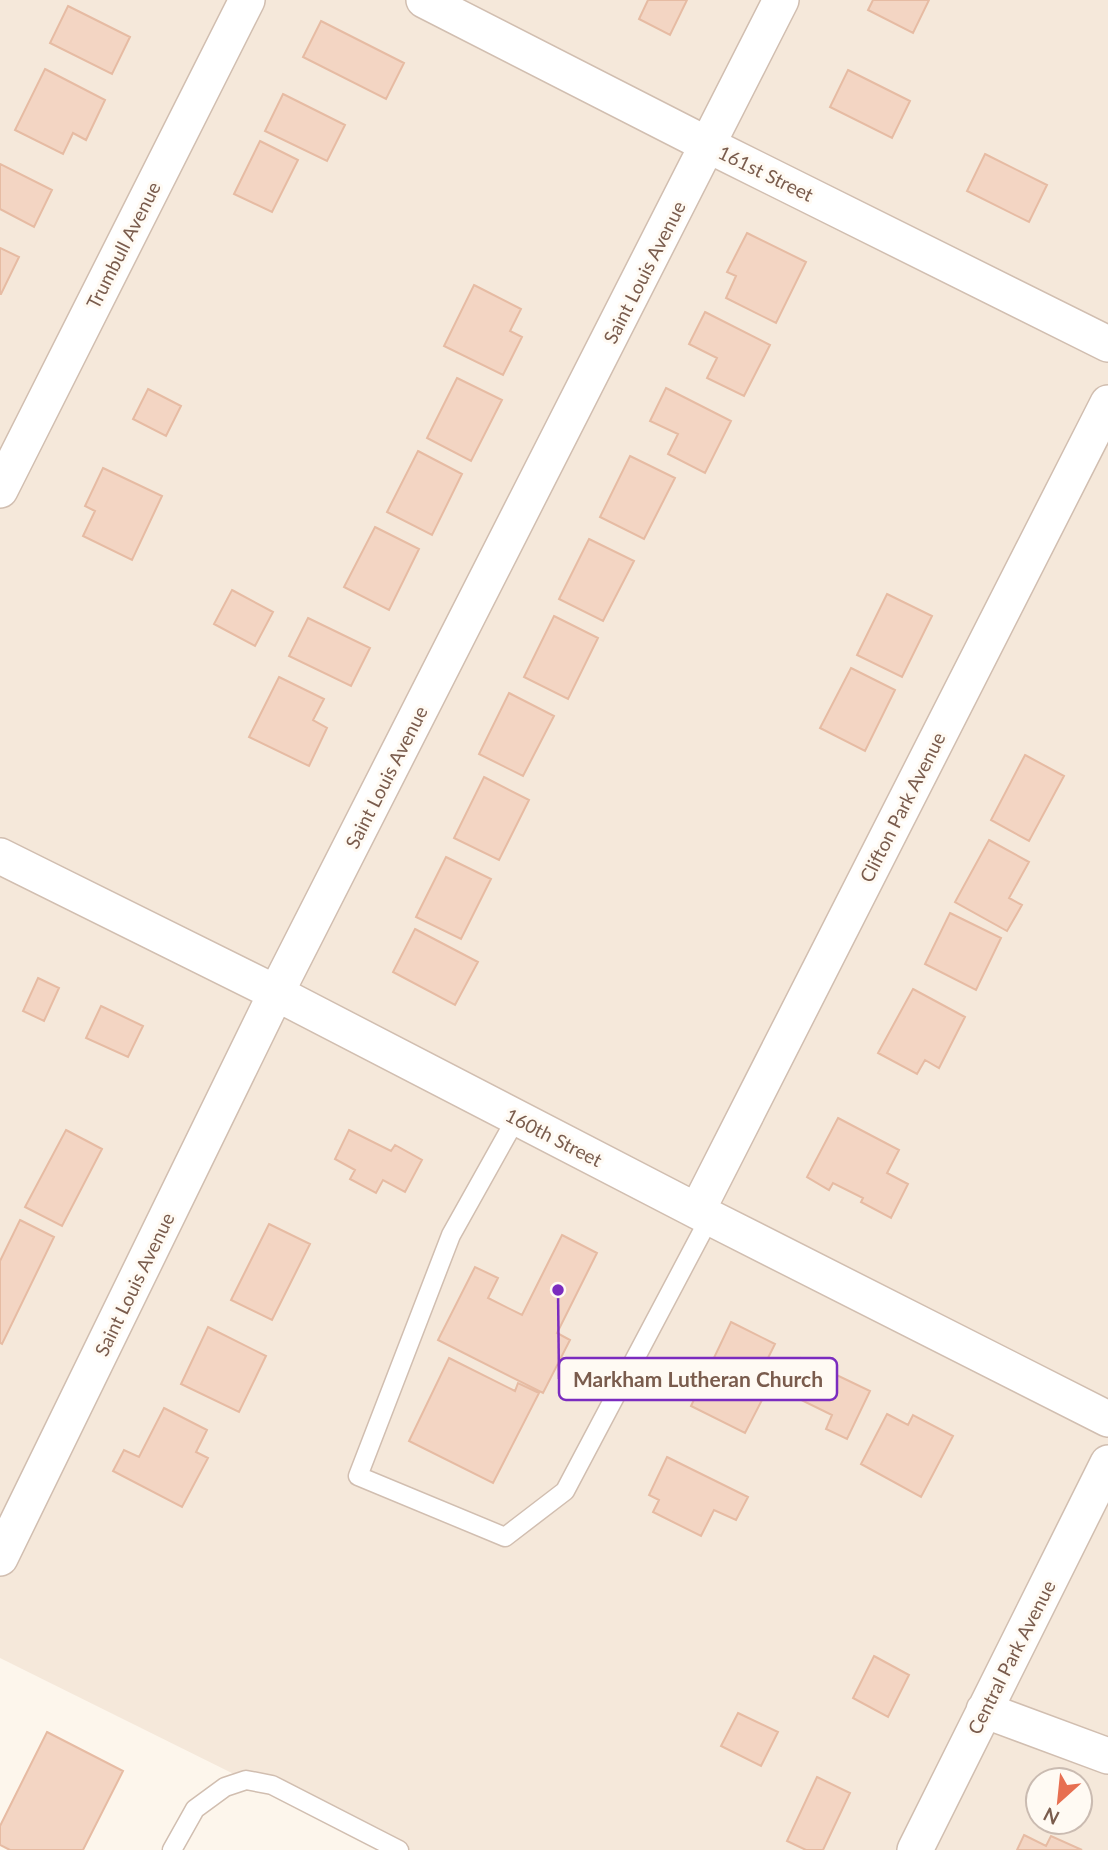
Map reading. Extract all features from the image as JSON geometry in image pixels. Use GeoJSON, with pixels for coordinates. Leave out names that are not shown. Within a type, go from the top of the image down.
{"type":"FeatureCollection","features":[{"type":"Feature","properties":{"kind":"street","name":"Trumbull Avenue"},"geometry":{"type":"LineString","coordinates":[[0,490],[247,0]]}},
{"type":"Feature","properties":{"kind":"street","name":"161st Street"},"geometry":{"type":"LineString","coordinates":[[424,0],[1108,344]]}},
{"type":"Feature","properties":{"kind":"street","name":"Saint Louis Avenue"},"geometry":{"type":"LineString","coordinates":[[0,1558],[276,993],[781,0]]}},
{"type":"Feature","properties":{"kind":"street","name":"Clifton Park Avenue"},"geometry":{"type":"LineString","coordinates":[[704,1214],[1108,403]]}},
{"type":"Feature","properties":{"kind":"street","name":"160th Street"},"geometry":{"type":"LineString","coordinates":[[0,856],[276,993],[1108,1419]]}},
{"type":"Feature","properties":{"kind":"street","name":"Central Park Avenue"},"geometry":{"type":"LineString","coordinates":[[915,1850],[1108,1463]]}},
{"type":"Feature","properties":{"kind":"street"},"geometry":{"type":"LineString","coordinates":[[984,1710],[1108,1756]]}},
{"type":"Feature","properties":{"kind":"lane"},"geometry":{"type":"LineString","coordinates":[[517,1117],[451,1235],[358,1476],[505,1537],[565,1491],[704,1214]]}},
{"type":"Feature","properties":{"kind":"lane"},"geometry":{"type":"LineString","coordinates":[[172,1850],[195,1809],[225,1787],[246,1780],[272,1785],[399,1850]]}},
{"type":"Feature","properties":{"kind":"shaded area"},"geometry":{"type":"Polygon","coordinates":[[[0,0],[1108,0],[1108,1850],[387,1850],[0,1658],[0,0]]]}},
{"type":"Feature","properties":{"kind":"building"},"geometry":{"type":"Polygon","coordinates":[[[648,0],[687,0],[670,35],[639,19],[648,0]]]}},
{"type":"Feature","properties":{"kind":"building"},"geometry":{"type":"Polygon","coordinates":[[[873,0],[929,0],[913,33],[868,10],[873,0]]]}},
{"type":"Feature","properties":{"kind":"building"},"geometry":{"type":"Polygon","coordinates":[[[68,6],[130,37],[112,74],[50,43],[68,6]]]}},
{"type":"Feature","properties":{"kind":"building"},"geometry":{"type":"Polygon","coordinates":[[[321,21],[404,63],[386,99],[303,57],[321,21]]]}},
{"type":"Feature","properties":{"kind":"building"},"geometry":{"type":"Polygon","coordinates":[[[45,69],[105,100],[86,140],[73,133],[63,154],[15,130],[45,69]]]}},
{"type":"Feature","properties":{"kind":"building"},"geometry":{"type":"Polygon","coordinates":[[[848,70],[910,101],[892,138],[830,107],[848,70]]]}},
{"type":"Feature","properties":{"kind":"building"},"geometry":{"type":"Polygon","coordinates":[[[283,94],[345,125],[327,161],[265,131],[283,94]]]}},
{"type":"Feature","properties":{"kind":"building"},"geometry":{"type":"Polygon","coordinates":[[[260,141],[298,160],[272,212],[234,194],[260,141]]]}},
{"type":"Feature","properties":{"kind":"building"},"geometry":{"type":"Polygon","coordinates":[[[985,154],[1047,185],[1029,222],[967,191],[985,154]]]}},
{"type":"Feature","properties":{"kind":"building"},"geometry":{"type":"Polygon","coordinates":[[[0,164],[52,190],[34,227],[0,209],[0,164]]]}},
{"type":"Feature","properties":{"kind":"building"},"geometry":{"type":"Polygon","coordinates":[[[747,233],[806,262],[776,323],[726,298],[736,276],[727,272],[747,233]]]}},
{"type":"Feature","properties":{"kind":"building"},"geometry":{"type":"Polygon","coordinates":[[[0,248],[19,257],[1,294],[0,294],[0,248]]]}},
{"type":"Feature","properties":{"kind":"building"},"geometry":{"type":"Polygon","coordinates":[[[474,285],[521,309],[510,331],[522,337],[503,375],[444,346],[474,285]]]}},
{"type":"Feature","properties":{"kind":"building"},"geometry":{"type":"Polygon","coordinates":[[[705,312],[770,345],[744,396],[707,378],[717,358],[689,344],[705,312]]]}},
{"type":"Feature","properties":{"kind":"building"},"geometry":{"type":"Polygon","coordinates":[[[457,378],[502,400],[471,461],[427,438],[457,378]]]}},
{"type":"Feature","properties":{"kind":"building"},"geometry":{"type":"Polygon","coordinates":[[[666,388],[731,421],[705,473],[668,454],[678,434],[650,421],[666,388]]]}},
{"type":"Feature","properties":{"kind":"building"},"geometry":{"type":"Polygon","coordinates":[[[148,389],[181,406],[166,436],[133,419],[148,389]]]}},
{"type":"Feature","properties":{"kind":"building"},"geometry":{"type":"Polygon","coordinates":[[[418,451],[462,474],[432,535],[387,512],[418,451]]]}},
{"type":"Feature","properties":{"kind":"building"},"geometry":{"type":"Polygon","coordinates":[[[630,456],[675,478],[644,539],[600,517],[630,456]]]}},
{"type":"Feature","properties":{"kind":"building"},"geometry":{"type":"Polygon","coordinates":[[[103,468],[162,496],[132,560],[83,536],[95,511],[85,506],[103,468]]]}},
{"type":"Feature","properties":{"kind":"building"},"geometry":{"type":"Polygon","coordinates":[[[375,527],[419,549],[389,610],[344,587],[375,527]]]}},
{"type":"Feature","properties":{"kind":"building"},"geometry":{"type":"Polygon","coordinates":[[[589,539],[634,561],[603,621],[559,599],[589,539]]]}},
{"type":"Feature","properties":{"kind":"building"},"geometry":{"type":"Polygon","coordinates":[[[232,590],[273,612],[255,646],[214,624],[232,590]]]}},
{"type":"Feature","properties":{"kind":"building"},"geometry":{"type":"Polygon","coordinates":[[[887,594],[932,616],[902,677],[857,655],[887,594]]]}},
{"type":"Feature","properties":{"kind":"building"},"geometry":{"type":"Polygon","coordinates":[[[554,616],[598,638],[568,699],[524,677],[554,616]]]}},
{"type":"Feature","properties":{"kind":"building"},"geometry":{"type":"Polygon","coordinates":[[[308,618],[370,648],[351,686],[289,656],[308,618]]]}},
{"type":"Feature","properties":{"kind":"building"},"geometry":{"type":"Polygon","coordinates":[[[851,668],[895,690],[865,751],[820,728],[851,668]]]}},
{"type":"Feature","properties":{"kind":"building"},"geometry":{"type":"Polygon","coordinates":[[[279,677],[324,699],[313,720],[327,728],[309,766],[249,737],[279,677]]]}},
{"type":"Feature","properties":{"kind":"building"},"geometry":{"type":"Polygon","coordinates":[[[509,693],[554,716],[523,776],[479,754],[509,693]]]}},
{"type":"Feature","properties":{"kind":"building"},"geometry":{"type":"Polygon","coordinates":[[[1025,755],[1064,776],[1029,841],[991,820],[1025,755]]]}},
{"type":"Feature","properties":{"kind":"building"},"geometry":{"type":"Polygon","coordinates":[[[484,777],[529,800],[499,860],[454,838],[484,777]]]}},
{"type":"Feature","properties":{"kind":"building"},"geometry":{"type":"Polygon","coordinates":[[[989,840],[1029,862],[1009,898],[1022,905],[1007,931],[955,902],[989,840]]]}},
{"type":"Feature","properties":{"kind":"building"},"geometry":{"type":"Polygon","coordinates":[[[446,857],[491,879],[461,939],[416,917],[446,857]]]}},
{"type":"Feature","properties":{"kind":"building"},"geometry":{"type":"Polygon","coordinates":[[[950,913],[1001,938],[976,990],[925,964],[950,913]]]}},
{"type":"Feature","properties":{"kind":"building"},"geometry":{"type":"Polygon","coordinates":[[[415,929],[478,962],[455,1005],[393,972],[415,929]]]}},
{"type":"Feature","properties":{"kind":"building"},"geometry":{"type":"Polygon","coordinates":[[[38,978],[59,988],[44,1021],[23,1011],[38,978]]]}},
{"type":"Feature","properties":{"kind":"building"},"geometry":{"type":"Polygon","coordinates":[[[913,989],[965,1017],[939,1068],[925,1060],[917,1074],[878,1053],[913,989]]]}},
{"type":"Feature","properties":{"kind":"building"},"geometry":{"type":"Polygon","coordinates":[[[101,1006],[143,1026],[128,1057],[86,1038],[101,1006]]]}},
{"type":"Feature","properties":{"kind":"building"},"geometry":{"type":"Polygon","coordinates":[[[838,1118],[899,1150],[887,1173],[908,1184],[891,1218],[861,1202],[863,1198],[833,1183],[829,1190],[807,1177],[838,1118]]]}},
{"type":"Feature","properties":{"kind":"building"},"geometry":{"type":"Polygon","coordinates":[[[66,1130],[102,1149],[62,1226],[25,1207],[66,1130]]]}},
{"type":"Feature","properties":{"kind":"building"},"geometry":{"type":"Polygon","coordinates":[[[349,1130],[391,1151],[395,1145],[422,1160],[405,1192],[383,1180],[376,1193],[350,1179],[355,1170],[335,1159],[349,1130]]]}},
{"type":"Feature","properties":{"kind":"building"},"geometry":{"type":"Polygon","coordinates":[[[20,1220],[54,1237],[2,1344],[0,1261],[20,1220]]]}},
{"type":"Feature","properties":{"kind":"building"},"geometry":{"type":"Polygon","coordinates":[[[269,1224],[310,1244],[272,1320],[231,1300],[269,1224]]]}},
{"type":"Feature","properties":{"kind":"building"},"geometry":{"type":"Polygon","coordinates":[[[562,1235],[597,1253],[557,1333],[570,1340],[543,1393],[438,1340],[475,1267],[498,1278],[488,1298],[522,1315],[562,1235]]]}},
{"type":"Feature","properties":{"kind":"building"},"geometry":{"type":"Polygon","coordinates":[[[731,1322],[775,1344],[750,1394],[762,1400],[745,1433],[691,1406],[731,1322]]]}},
{"type":"Feature","properties":{"kind":"building"},"geometry":{"type":"Polygon","coordinates":[[[208,1327],[266,1356],[239,1412],[181,1384],[208,1327]]]}},
{"type":"Feature","properties":{"kind":"building"},"geometry":{"type":"Polygon","coordinates":[[[449,1358],[515,1391],[518,1383],[539,1393],[493,1483],[409,1441],[449,1358]]]}},
{"type":"Feature","properties":{"kind":"building"},"geometry":{"type":"Polygon","coordinates":[[[801,1358],[870,1391],[847,1439],[826,1429],[832,1415],[785,1392],[801,1358]]]}},
{"type":"Feature","properties":{"kind":"building"},"geometry":{"type":"Polygon","coordinates":[[[164,1408],[207,1430],[196,1452],[208,1458],[182,1507],[113,1471],[124,1450],[139,1457],[164,1408]]]}},
{"type":"Feature","properties":{"kind":"building"},"geometry":{"type":"Polygon","coordinates":[[[887,1414],[908,1425],[913,1415],[953,1436],[921,1497],[861,1464],[887,1414]]]}},
{"type":"Feature","properties":{"kind":"building"},"geometry":{"type":"Polygon","coordinates":[[[667,1457],[748,1497],[736,1520],[714,1510],[701,1536],[653,1512],[659,1500],[649,1495],[667,1457]]]}},
{"type":"Feature","properties":{"kind":"building"},"geometry":{"type":"Polygon","coordinates":[[[874,1656],[909,1675],[888,1717],[853,1698],[874,1656]]]}},
{"type":"Feature","properties":{"kind":"building"},"geometry":{"type":"Polygon","coordinates":[[[738,1713],[778,1732],[761,1766],[721,1746],[738,1713]]]}},
{"type":"Feature","properties":{"kind":"building"},"geometry":{"type":"Polygon","coordinates":[[[47,1732],[123,1771],[83,1850],[10,1850],[0,1845],[0,1826],[47,1732]]]}},
{"type":"Feature","properties":{"kind":"building"},"geometry":{"type":"Polygon","coordinates":[[[817,1777],[850,1793],[823,1850],[806,1850],[787,1841],[817,1777]]]}},
{"type":"Feature","properties":{"kind":"building"},"geometry":{"type":"Polygon","coordinates":[[[1024,1835],[1046,1846],[1051,1836],[1082,1850],[1017,1850],[1024,1835]]]}},
{"type":"Feature","properties":{"kind":"place","name":"Markham Lutheran Church"},"geometry":{"type":"Point","coordinates":[558,1290]}}]}
